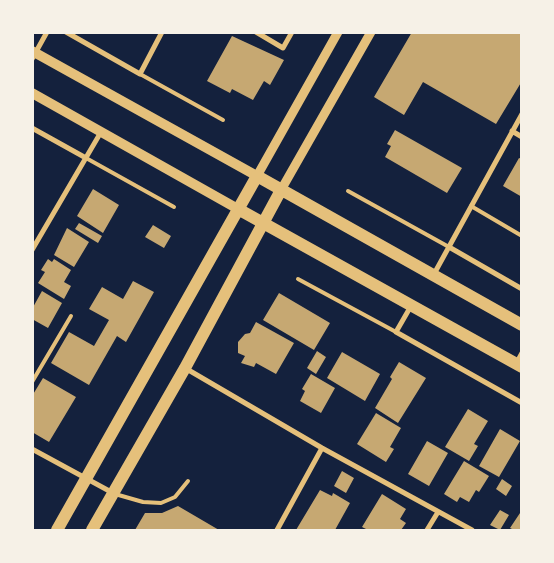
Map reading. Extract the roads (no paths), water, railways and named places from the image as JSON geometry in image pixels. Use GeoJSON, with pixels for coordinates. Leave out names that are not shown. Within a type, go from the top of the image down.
{"type":"FeatureCollection","features":[{"type":"Feature","properties":{"kind":"main road"},"geometry":{"type":"LineString","coordinates":[[34,54],[257,176],[522,325]]}},
{"type":"Feature","properties":{"kind":"main road"},"geometry":{"type":"LineString","coordinates":[[32,93],[411,306],[520,361]]}},
{"type":"Feature","properties":{"kind":"main road"},"geometry":{"type":"LineString","coordinates":[[58,530],[257,176]]}},
{"type":"Feature","properties":{"kind":"main road"},"geometry":{"type":"LineString","coordinates":[[92,530],[185,368],[281,190]]}},
{"type":"Feature","properties":{"kind":"street"},"geometry":{"type":"LineString","coordinates":[[34,54],[47,32]]}},
{"type":"Feature","properties":{"kind":"street"},"geometry":{"type":"LineString","coordinates":[[66,32],[140,74],[162,32]]}},
{"type":"Feature","properties":{"kind":"street"},"geometry":{"type":"LineString","coordinates":[[256,32],[283,48],[292,32]]}},
{"type":"Feature","properties":{"kind":"street"},"geometry":{"type":"LineString","coordinates":[[257,176],[338,32]]}},
{"type":"Feature","properties":{"kind":"street"},"geometry":{"type":"LineString","coordinates":[[281,190],[371,32]]}},
{"type":"Feature","properties":{"kind":"street"},"geometry":{"type":"LineString","coordinates":[[433,275],[522,114]]}},
{"type":"Feature","properties":{"kind":"street"},"geometry":{"type":"LineString","coordinates":[[32,128],[86,158]]}},
{"type":"Feature","properties":{"kind":"street"},"geometry":{"type":"LineString","coordinates":[[512,131],[522,137]]}},
{"type":"Feature","properties":{"kind":"street"},"geometry":{"type":"LineString","coordinates":[[32,250],[101,132]]}},
{"type":"Feature","properties":{"kind":"street"},"geometry":{"type":"LineString","coordinates":[[449,247],[522,288]]}},
{"type":"Feature","properties":{"kind":"street"},"geometry":{"type":"LineString","coordinates":[[411,306],[396,332],[522,403]]}},
{"type":"Feature","properties":{"kind":"street"},"geometry":{"type":"LineString","coordinates":[[185,368],[322,448],[472,530]]}},
{"type":"Feature","properties":{"kind":"street"},"geometry":{"type":"LineString","coordinates":[[277,530],[322,448]]}},
{"type":"Feature","properties":{"kind":"street"},"geometry":{"type":"LineString","coordinates":[[32,449],[114,494]]}},
{"type":"Feature","properties":{"kind":"street"},"geometry":{"type":"LineString","coordinates":[[427,530],[438,512]]}},
{"type":"Feature","properties":{"kind":"lane"},"geometry":{"type":"LineString","coordinates":[[140,74],[223,120]]}},
{"type":"Feature","properties":{"kind":"lane"},"geometry":{"type":"LineString","coordinates":[[86,158],[174,207]]}},
{"type":"Feature","properties":{"kind":"lane"},"geometry":{"type":"LineString","coordinates":[[348,191],[449,247]]}},
{"type":"Feature","properties":{"kind":"lane"},"geometry":{"type":"LineString","coordinates":[[471,206],[522,236]]}},
{"type":"Feature","properties":{"kind":"lane"},"geometry":{"type":"LineString","coordinates":[[298,279],[396,332]]}},
{"type":"Feature","properties":{"kind":"lane"},"geometry":{"type":"LineString","coordinates":[[32,382],[71,316]]}},
{"type":"Feature","properties":{"kind":"lane"},"geometry":{"type":"LineString","coordinates":[[114,494],[143,502],[161,503],[175,497],[188,481]]}}]}
